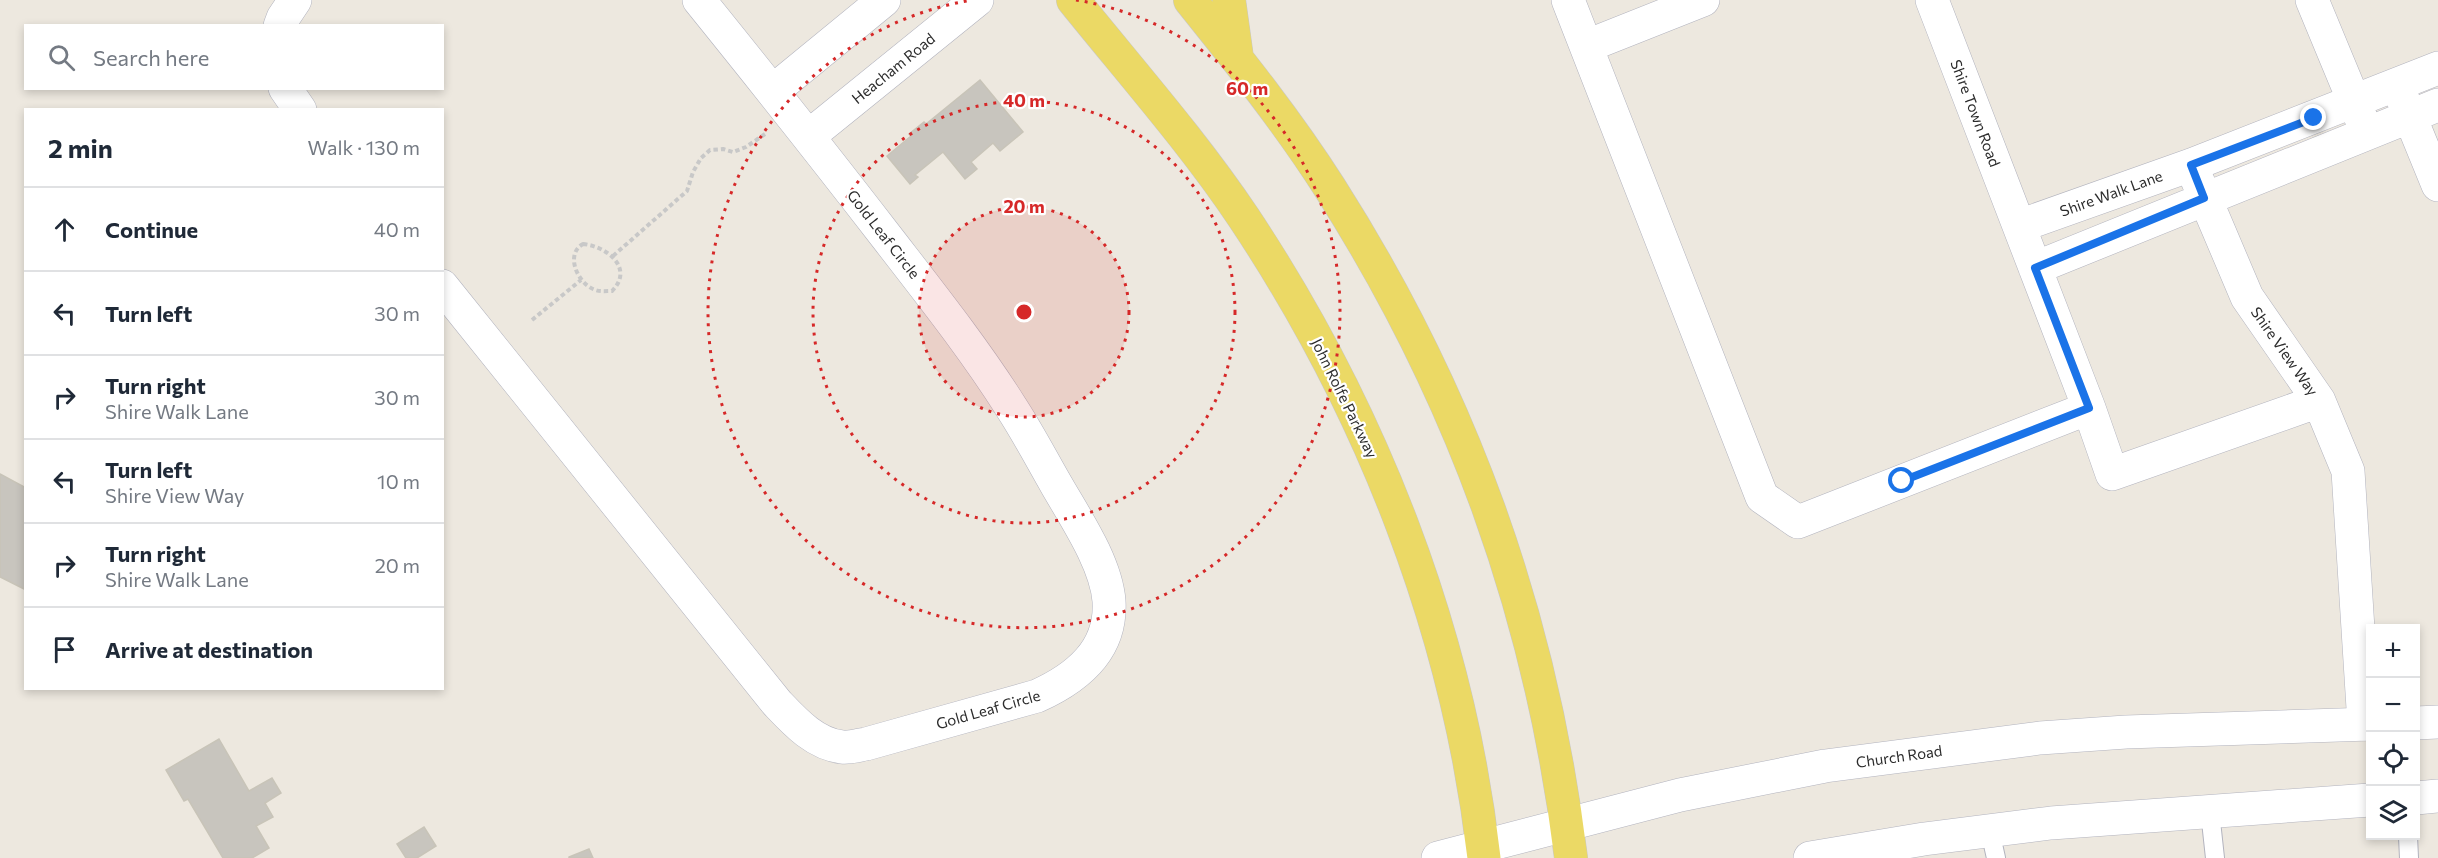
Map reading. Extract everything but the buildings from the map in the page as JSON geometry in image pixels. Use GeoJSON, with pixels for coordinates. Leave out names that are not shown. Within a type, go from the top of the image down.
{"type":"FeatureCollection","features":[{"type":"Feature","properties":{"kind":"main road","name":"John Rolfe Parkway"},"geometry":{"type":"LineString","coordinates":[[1073,0],[1180,133],[1243,217],[1291,293],[1348,400],[1394,501],[1416,561],[1446,658],[1473,772],[1483,852]]}},
{"type":"Feature","properties":{"kind":"main road"},"geometry":{"type":"LineString","coordinates":[[1190,0],[1308,154],[1396,298],[1432,369],[1468,451],[1497,528],[1536,662],[1553,737],[1571,858]]}},
{"type":"Feature","properties":{"kind":"main road"},"geometry":{"type":"LineString","coordinates":[[1229,0],[1237,59]]}},
{"type":"Feature","properties":{"kind":"street"},"geometry":{"type":"LineString","coordinates":[[281,24],[295,0]]}},
{"type":"Feature","properties":{"kind":"street","name":"Gold Leaf Circle"},"geometry":{"type":"LineString","coordinates":[[444,288],[777,703],[798,726],[819,739],[843,747],[866,744],[1037,696],[1061,685],[1079,672],[1096,651],[1106,629],[1109,602],[1104,578],[1084,534],[1012,408],[964,338],[809,136],[699,0]]}},
{"type":"Feature","properties":{"kind":"street"},"geometry":{"type":"LineString","coordinates":[[773,91],[884,0]]}},
{"type":"Feature","properties":{"kind":"street","name":"Heacham Road"},"geometry":{"type":"LineString","coordinates":[[809,136],[976,0]]}},
{"type":"Feature","properties":{"kind":"street"},"geometry":{"type":"LineString","coordinates":[[1568,0],[1762,497],[1798,522],[2089,408]]}},
{"type":"Feature","properties":{"kind":"street"},"geometry":{"type":"LineString","coordinates":[[1587,46],[1702,0]]}},
{"type":"Feature","properties":{"kind":"street","name":"Shire Town Road"},"geometry":{"type":"LineString","coordinates":[[1932,0],[2089,408],[2112,474],[2319,401]]}},
{"type":"Feature","properties":{"kind":"street"},"geometry":{"type":"LineString","coordinates":[[2312,0],[2367,133]]}},
{"type":"Feature","properties":{"kind":"street","name":"Shire Walk Lane"},"geometry":{"type":"LineString","coordinates":[[2019,226],[2191,165],[2438,68]]}},
{"type":"Feature","properties":{"kind":"street"},"geometry":{"type":"LineString","coordinates":[[2397,84],[2424,110],[2438,186]]}},
{"type":"Feature","properties":{"kind":"street"},"geometry":{"type":"LineString","coordinates":[[286,90],[299,108]]}},
{"type":"Feature","properties":{"kind":"street"},"geometry":{"type":"LineString","coordinates":[[2035,268],[2424,110]]}},
{"type":"Feature","properties":{"kind":"street","name":"Shire View Way"},"geometry":{"type":"LineString","coordinates":[[2191,165],[2247,297],[2319,401],[2348,471],[2366,711]]}},
{"type":"Feature","properties":{"kind":"street"},"geometry":{"type":"LineString","coordinates":[[2420,723],[2438,722]]}},
{"type":"Feature","properties":{"kind":"street","name":"Church Road"},"geometry":{"type":"LineString","coordinates":[[1438,858],[1483,852],[1567,825],[1680,795],[1825,766],[2040,738],[2126,732],[2366,724]]}},
{"type":"Feature","properties":{"kind":"street"},"geometry":{"type":"LineString","coordinates":[[2420,798],[2438,796]]}},
{"type":"Feature","properties":{"kind":"street"},"geometry":{"type":"LineString","coordinates":[[1810,858],[1924,839],[1993,844],[2051,823],[2366,800]]}},
{"type":"Feature","properties":{"kind":"lane"},"geometry":{"type":"LineString","coordinates":[[2210,812],[2215,858]]}},
{"type":"Feature","properties":{"kind":"lane"},"geometry":{"type":"LineString","coordinates":[[2408,840],[2409,858]]}},
{"type":"Feature","properties":{"kind":"path"},"geometry":{"type":"LineString","coordinates":[[613,256],[687,191],[693,172],[701,158],[710,150],[723,149],[733,152],[746,147],[770,130]]}},
{"type":"Feature","properties":{"kind":"path"},"geometry":{"type":"LineString","coordinates":[[583,244],[595,245],[613,256],[620,276],[612,291],[593,290],[581,280],[574,262],[576,248],[583,244]]}},
{"type":"Feature","properties":{"kind":"path"},"geometry":{"type":"LineString","coordinates":[[532,320],[581,280]]}},
{"type":"Feature","properties":{"kind":"route"},"geometry":{"type":"LineString","coordinates":[[1902,481],[2089,408],[2035,268],[2204,198],[2191,165],[2314,118]]}}]}
